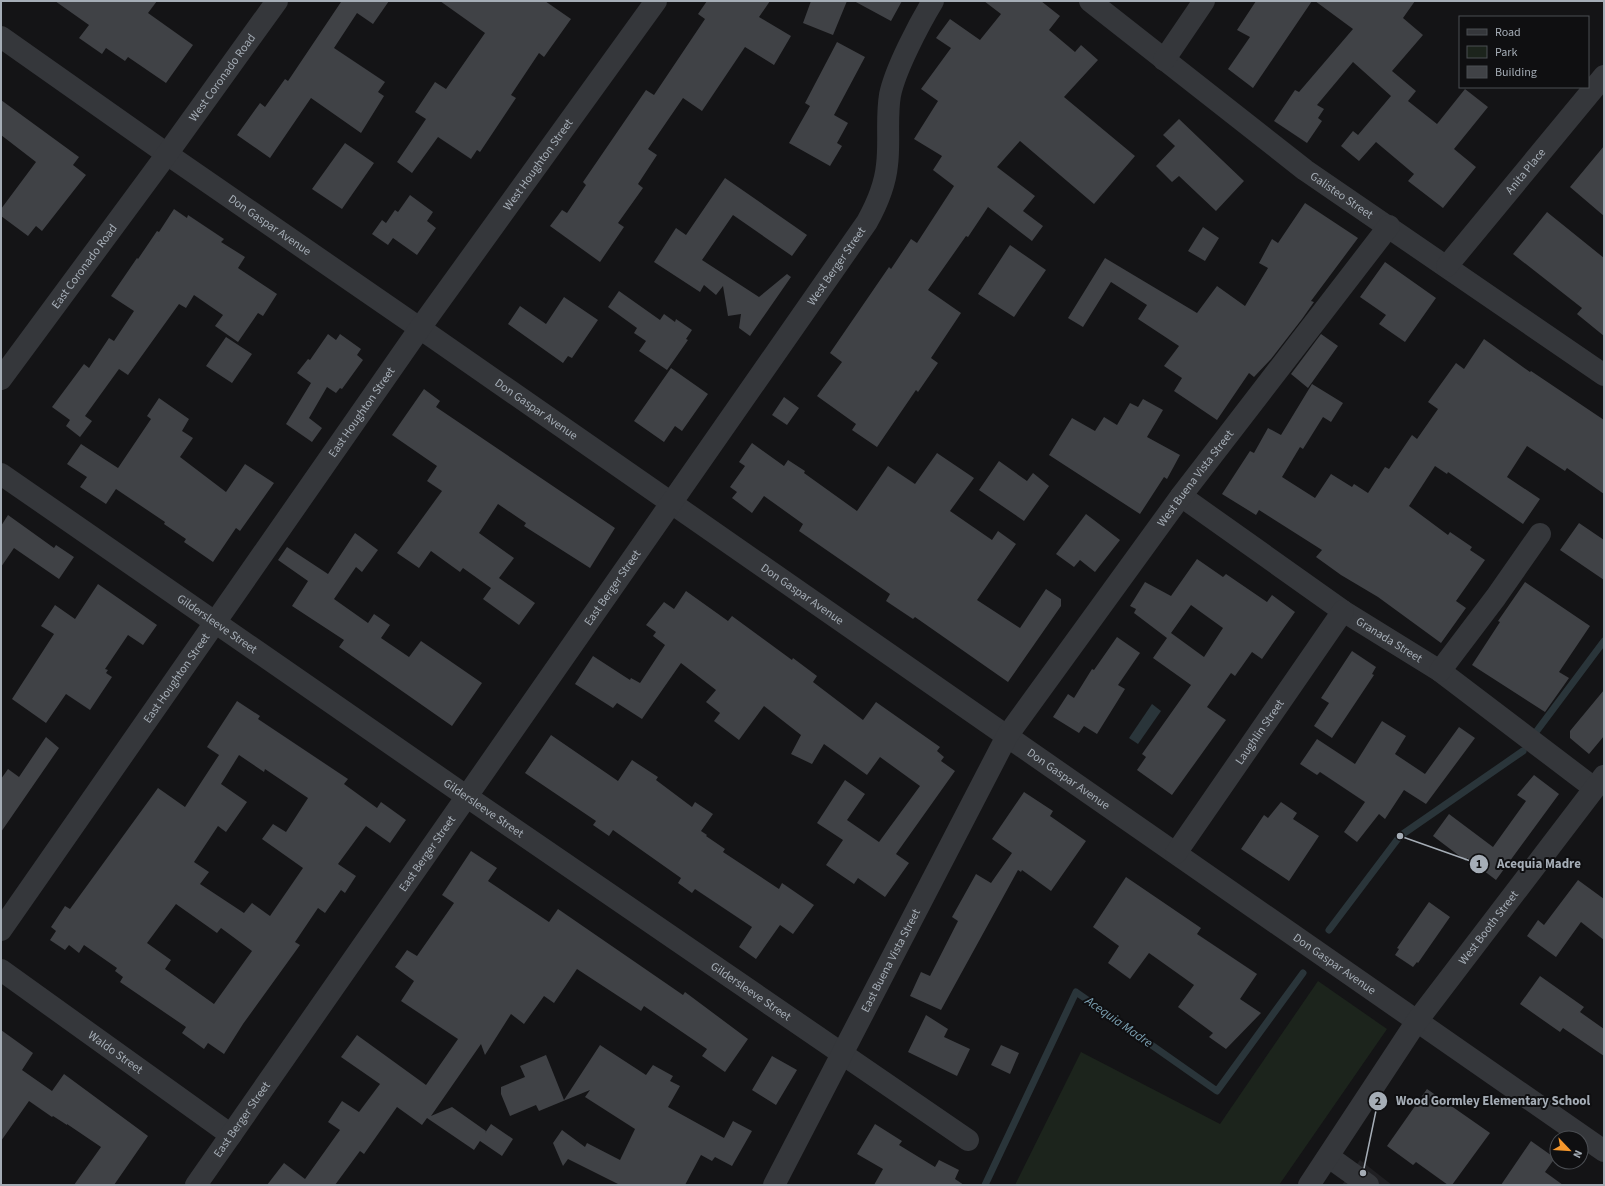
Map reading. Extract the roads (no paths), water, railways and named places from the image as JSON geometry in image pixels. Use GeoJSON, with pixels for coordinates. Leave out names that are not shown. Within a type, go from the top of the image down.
{"type":"FeatureCollection","features":[{"type":"Feature","properties":{"kind":"street","name":"West Coronado Road"},"geometry":{"type":"LineString","coordinates":[[167,154],[277,1]]}},
{"type":"Feature","properties":{"kind":"street","name":"West Houghton Street"},"geometry":{"type":"LineString","coordinates":[[420,328],[656,1]]}},
{"type":"Feature","properties":{"kind":"street","name":"West Berger Street"},"geometry":{"type":"LineString","coordinates":[[672,503],[867,222],[878,202],[887,164],[888,114],[891,93],[900,66],[933,1]]}},
{"type":"Feature","properties":{"kind":"street","name":"Galisteo Street"},"geometry":{"type":"LineString","coordinates":[[1090,1],[1305,170],[1389,226],[1604,375]]}},
{"type":"Feature","properties":{"kind":"street"},"geometry":{"type":"LineString","coordinates":[[1164,60],[1204,1]]}},
{"type":"Feature","properties":{"kind":"street","name":"Don Gaspar Avenue"},"geometry":{"type":"LineString","coordinates":[[1,37],[167,154],[1313,948],[1604,1152]]}},
{"type":"Feature","properties":{"kind":"street","name":"Anita Place"},"geometry":{"type":"LineString","coordinates":[[1446,266],[1604,76]]}},
{"type":"Feature","properties":{"kind":"street","name":"East Coronado Road"},"geometry":{"type":"LineString","coordinates":[[1,379],[167,154]]}},
{"type":"Feature","properties":{"kind":"street","name":"West Buena Vista Street"},"geometry":{"type":"LineString","coordinates":[[1007,736],[1181,496],[1389,226]]}},
{"type":"Feature","properties":{"kind":"street","name":"East Houghton Street"},"geometry":{"type":"LineString","coordinates":[[1,930],[217,622],[420,328]]}},
{"type":"Feature","properties":{"kind":"street","name":"Gildersleeve Street"},"geometry":{"type":"LineString","coordinates":[[1,474],[217,622],[466,796],[968,1140]]}},
{"type":"Feature","properties":{"kind":"street","name":"Granada Street"},"geometry":{"type":"LineString","coordinates":[[1181,496],[1344,611],[1440,671],[1599,782]]}},
{"type":"Feature","properties":{"kind":"street","name":"East Berger Street"},"geometry":{"type":"LineString","coordinates":[[196,1185],[328,998],[466,796],[672,503]]}},
{"type":"Feature","properties":{"kind":"street"},"geometry":{"type":"LineString","coordinates":[[1440,671],[1496,597],[1540,534]]}},
{"type":"Feature","properties":{"kind":"street","name":"Laughlin Street"},"geometry":{"type":"LineString","coordinates":[[1176,853],[1344,611]]}},
{"type":"Feature","properties":{"kind":"street","name":"East Buena Vista Street"},"geometry":{"type":"LineString","coordinates":[[774,1185],[1007,736]]}},
{"type":"Feature","properties":{"kind":"street","name":"West Booth Street"},"geometry":{"type":"LineString","coordinates":[[1309,1185],[1329,1157],[1417,1021],[1599,782]]}},
{"type":"Feature","properties":{"kind":"street","name":"Waldo Street"},"geometry":{"type":"LineString","coordinates":[[1,970],[231,1135]]}},
{"type":"Feature","properties":{"kind":"street"},"geometry":{"type":"LineString","coordinates":[[1329,1157],[1368,1185]]}},
{"type":"Feature","properties":{"kind":"waterway","name":"Acequia Madre"},"geometry":{"type":"LineString","coordinates":[[1536,732],[1604,641]]}},
{"type":"Feature","properties":{"kind":"waterway","name":"Acequia Madre"},"geometry":{"type":"LineString","coordinates":[[1329,930],[1400,836],[1523,751]]}},
{"type":"Feature","properties":{"kind":"waterway","name":"Acequia Madre"},"geometry":{"type":"LineString","coordinates":[[985,1185],[1076,992],[1217,1091],[1303,973]]}},
{"type":"Feature","properties":{"kind":"place","name":"Acequia Madre"},"geometry":{"type":"Point","coordinates":[1400,836]}},
{"type":"Feature","properties":{"kind":"place","name":"Wood Gormley Elementary School"},"geometry":{"type":"Point","coordinates":[1363,1173]}}]}
